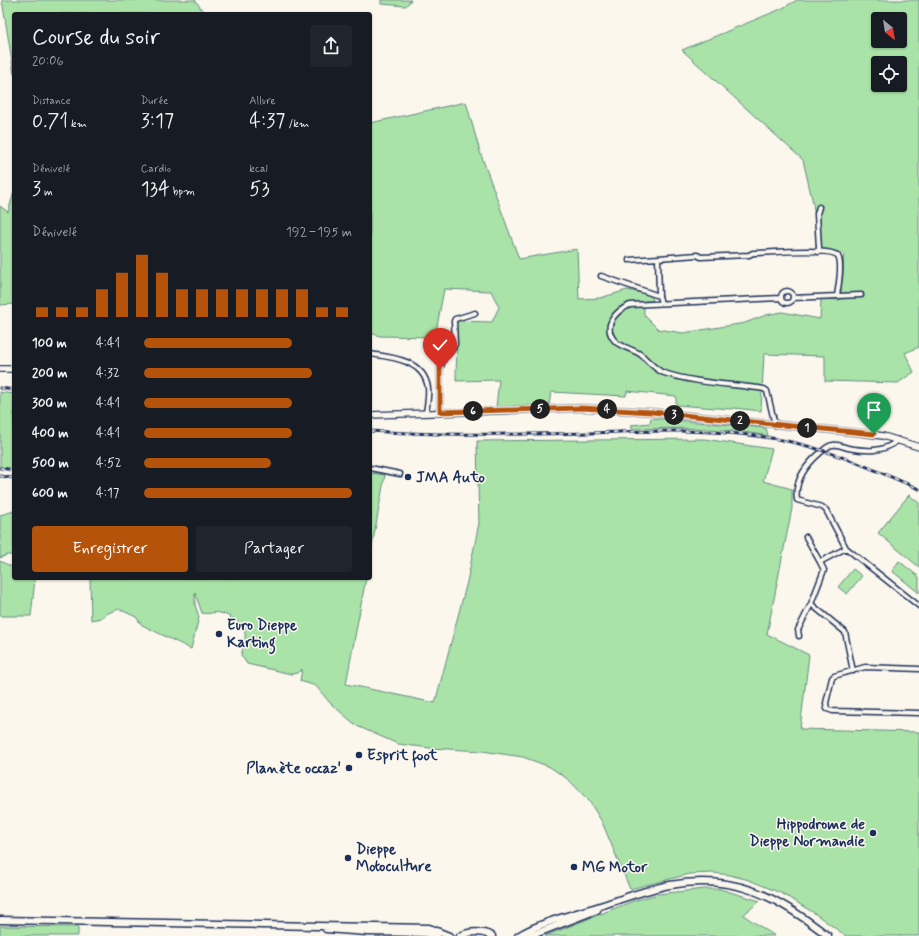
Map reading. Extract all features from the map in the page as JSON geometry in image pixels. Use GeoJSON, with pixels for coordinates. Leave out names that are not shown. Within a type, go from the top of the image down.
{"type":"FeatureCollection","features":[{"type":"Feature","properties":{"kind":"main road"},"geometry":{"type":"LineString","coordinates":[[0,368],[12,368]]}},
{"type":"Feature","properties":{"kind":"main road"},"geometry":{"type":"LineString","coordinates":[[372,415],[581,408],[652,412],[861,433],[898,440],[919,447]]}},
{"type":"Feature","properties":{"kind":"main road"},"geometry":{"type":"LineString","coordinates":[[518,936],[544,925],[632,895],[671,885],[702,882],[740,886],[780,902],[798,913],[828,936]]}},
{"type":"Feature","properties":{"kind":"main road"},"geometry":{"type":"LineString","coordinates":[[530,936],[590,914],[620,899]]}},
{"type":"Feature","properties":{"kind":"main road"},"geometry":{"type":"LineString","coordinates":[[0,920],[430,928],[449,936]]}},
{"type":"Feature","properties":{"kind":"main road"},"geometry":{"type":"LineString","coordinates":[[314,926],[334,930],[425,933],[437,936]]}},
{"type":"Feature","properties":{"kind":"main road"},"geometry":{"type":"LineString","coordinates":[[460,936],[469,932],[477,932],[492,936]]}},
{"type":"Feature","properties":{"kind":"street"},"geometry":{"type":"LineString","coordinates":[[818,252],[817,214],[819,207]]}},
{"type":"Feature","properties":{"kind":"street"},"geometry":{"type":"LineString","coordinates":[[629,260],[697,255],[701,257],[761,253],[832,252],[836,254],[839,259],[839,283],[837,296]]}},
{"type":"Feature","properties":{"kind":"street"},"geometry":{"type":"LineString","coordinates":[[658,258],[660,303]]}},
{"type":"Feature","properties":{"kind":"street"},"geometry":{"type":"LineString","coordinates":[[601,276],[659,296]]}},
{"type":"Feature","properties":{"kind":"street"},"geometry":{"type":"LineString","coordinates":[[781,298],[782,293],[787,291],[791,293],[793,298]]}},
{"type":"Feature","properties":{"kind":"street"},"geometry":{"type":"LineString","coordinates":[[781,298],[783,302],[787,303],[793,298],[861,295]]}},
{"type":"Feature","properties":{"kind":"street"},"geometry":{"type":"LineString","coordinates":[[775,425],[766,390],[764,388],[679,377],[662,372],[630,348],[616,343],[609,332],[611,319],[620,309],[630,305],[781,298]]}},
{"type":"Feature","properties":{"kind":"street"},"geometry":{"type":"LineString","coordinates":[[440,412],[440,369],[444,358],[452,350],[455,344],[454,321],[455,319],[475,313]]}},
{"type":"Feature","properties":{"kind":"street"},"geometry":{"type":"LineString","coordinates":[[372,354],[403,360],[413,365],[423,375],[428,390],[426,413]]}},
{"type":"Feature","properties":{"kind":"street"},"geometry":{"type":"LineString","coordinates":[[898,440],[888,446],[866,452],[835,445],[830,446],[807,464],[797,488],[797,500],[822,507],[826,510],[846,548],[919,606]]}},
{"type":"Feature","properties":{"kind":"street"},"geometry":{"type":"LineString","coordinates":[[372,468],[400,474]]}},
{"type":"Feature","properties":{"kind":"street"},"geometry":{"type":"LineString","coordinates":[[799,636],[798,630],[811,604],[824,570],[806,537]]}},
{"type":"Feature","properties":{"kind":"street"},"geometry":{"type":"LineString","coordinates":[[820,562],[846,548]]}},
{"type":"Feature","properties":{"kind":"street"},"geometry":{"type":"LineString","coordinates":[[811,604],[845,632],[853,671]]}},
{"type":"Feature","properties":{"kind":"street"},"geometry":{"type":"LineString","coordinates":[[919,669],[866,667],[832,678],[826,703],[829,710],[919,713]]}},
{"type":"Feature","properties":{"kind":"green space"},"geometry":{"type":"Polygon","coordinates":[[[2,0],[195,0],[204,12],[12,12],[12,62],[2,0]]]}},
{"type":"Feature","properties":{"kind":"green space"},"geometry":{"type":"Polygon","coordinates":[[[381,0],[411,0],[406,6],[381,4],[381,0]]]}},
{"type":"Feature","properties":{"kind":"green space"},"geometry":{"type":"Polygon","coordinates":[[[797,0],[919,0],[919,347],[905,353],[914,372],[898,383],[825,381],[825,356],[764,354],[761,411],[676,405],[676,396],[627,391],[626,396],[551,392],[549,405],[496,407],[499,380],[456,381],[456,321],[492,322],[499,307],[491,291],[444,289],[435,337],[380,336],[372,334],[372,123],[466,102],[480,152],[519,259],[577,249],[579,299],[600,298],[627,290],[651,295],[653,301],[644,301],[644,315],[658,329],[683,333],[745,323],[766,315],[782,312],[820,319],[821,299],[840,300],[844,253],[819,249],[813,203],[803,160],[682,50],[781,9],[797,0]]]}},
{"type":"Feature","properties":{"kind":"green space"},"geometry":{"type":"Polygon","coordinates":[[[12,199],[12,304],[0,305],[0,206],[8,212],[12,199]]]}},
{"type":"Feature","properties":{"kind":"green space"},"geometry":{"type":"Polygon","coordinates":[[[0,392],[12,394],[12,469],[0,467],[0,392]]]}},
{"type":"Feature","properties":{"kind":"green space"},"geometry":{"type":"Polygon","coordinates":[[[651,418],[766,428],[768,436],[734,431],[683,428],[632,429],[631,425],[650,423],[651,418]]]}},
{"type":"Feature","properties":{"kind":"green space"},"geometry":{"type":"Polygon","coordinates":[[[704,439],[772,449],[763,481],[792,489],[792,508],[767,634],[809,655],[800,729],[919,732],[919,936],[846,936],[814,913],[783,894],[749,880],[730,875],[714,873],[690,874],[630,889],[602,822],[589,801],[569,780],[550,767],[523,757],[482,751],[430,748],[398,744],[357,726],[330,703],[316,686],[300,681],[302,669],[298,673],[291,674],[247,664],[241,655],[245,640],[245,631],[243,627],[235,620],[224,614],[202,613],[195,593],[195,605],[199,617],[191,649],[142,625],[136,617],[119,609],[108,613],[101,618],[91,620],[90,580],[366,580],[346,684],[435,703],[467,582],[479,523],[477,441],[704,439]]]}},
{"type":"Feature","properties":{"kind":"green space"},"geometry":{"type":"Polygon","coordinates":[[[372,473],[385,475],[372,546],[372,473]]]}},
{"type":"Feature","properties":{"kind":"green space"},"geometry":{"type":"Polygon","coordinates":[[[909,495],[919,503],[919,567],[878,533],[909,495]]]}},
{"type":"Feature","properties":{"kind":"green space"},"geometry":{"type":"Polygon","coordinates":[[[12,512],[12,555],[7,555],[0,558],[0,515],[12,512]]]}},
{"type":"Feature","properties":{"kind":"green space"},"geometry":{"type":"Polygon","coordinates":[[[0,561],[12,567],[12,580],[35,580],[31,616],[0,616],[0,561]]]}},
{"type":"Feature","properties":{"kind":"green space"},"geometry":{"type":"Polygon","coordinates":[[[899,561],[919,577],[919,593],[892,571],[899,561]]]}},
{"type":"Feature","properties":{"kind":"green space"},"geometry":{"type":"Polygon","coordinates":[[[853,569],[862,576],[847,594],[838,587],[853,569]]]}},
{"type":"Feature","properties":{"kind":"green space"},"geometry":{"type":"Polygon","coordinates":[[[704,889],[720,889],[760,901],[743,915],[775,936],[545,936],[633,901],[658,894],[704,889]]]}},
{"type":"Feature","properties":{"kind":"green space"},"geometry":{"type":"Polygon","coordinates":[[[0,926],[78,927],[78,936],[0,936],[0,926]]]}},
{"type":"Feature","properties":{"kind":"railway"},"geometry":{"type":"LineString","coordinates":[[0,388],[12,390]]}},
{"type":"Feature","properties":{"kind":"railway"},"geometry":{"type":"LineString","coordinates":[[372,431],[425,434],[684,431],[730,433],[777,439],[814,448],[867,467],[919,489]]}},
{"type":"Feature","properties":{"kind":"railway"},"geometry":{"type":"LineString","coordinates":[[0,468],[12,470]]}},
{"type":"Feature","properties":{"kind":"railway"},"geometry":{"type":"LineString","coordinates":[[0,476],[12,478]]}},
{"type":"Feature","properties":{"kind":"place","name":"JMA Auto"},"geometry":{"type":"Point","coordinates":[408,477]}},
{"type":"Feature","properties":{"kind":"place","name":"Euro Dieppe Karting"},"geometry":{"type":"Point","coordinates":[219,634]}},
{"type":"Feature","properties":{"kind":"place","name":"Esprit foot"},"geometry":{"type":"Point","coordinates":[359,755]}},
{"type":"Feature","properties":{"kind":"place","name":"Planète occaz'"},"geometry":{"type":"Point","coordinates":[349,768]}},
{"type":"Feature","properties":{"kind":"place","name":"Hippodrome de Dieppe Normandie"},"geometry":{"type":"Point","coordinates":[873,833]}},
{"type":"Feature","properties":{"kind":"place","name":"Dieppe Motoculture"},"geometry":{"type":"Point","coordinates":[348,858]}},
{"type":"Feature","properties":{"kind":"place","name":"MG Motor"},"geometry":{"type":"Point","coordinates":[574,867]}},
{"type":"Feature","properties":{"kind":"route"},"geometry":{"type":"LineString","coordinates":[[440,369],[440,412],[581,408],[652,412],[874,434]]}}]}
